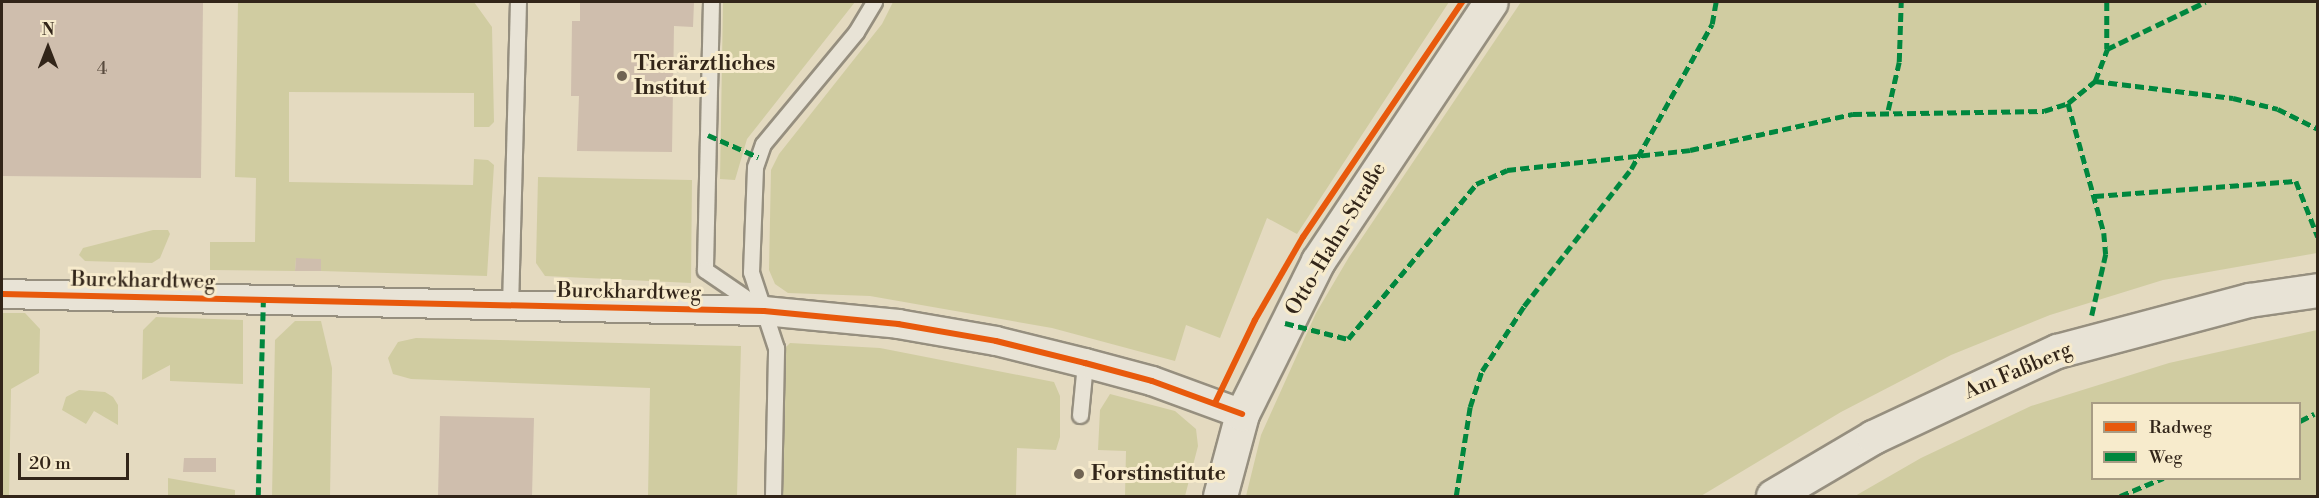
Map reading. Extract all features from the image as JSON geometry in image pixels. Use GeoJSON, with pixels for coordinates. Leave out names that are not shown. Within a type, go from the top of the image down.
{"type":"FeatureCollection","features":[{"type":"Feature","properties":{"kind":"street","name":"Otto-Hahn-Straße"},"geometry":{"type":"LineString","coordinates":[[1220,496],[1242,414],[1318,261],[1491,2]]}},
{"type":"Feature","properties":{"kind":"street","name":"Am Faßberg"},"geometry":{"type":"LineString","coordinates":[[1773,496],[1873,437],[2057,351],[2249,300],[2318,290]]}},
{"type":"Feature","properties":{"kind":"street","name":"Burckhardtweg"},"geometry":{"type":"LineString","coordinates":[[2,294],[764,311],[898,324],[996,341],[1152,381],[1242,414]]}},
{"type":"Feature","properties":{"kind":"lane"},"geometry":{"type":"LineString","coordinates":[[510,307],[518,2]]}},
{"type":"Feature","properties":{"kind":"lane"},"geometry":{"type":"LineString","coordinates":[[711,2],[705,270],[764,311]]}},
{"type":"Feature","properties":{"kind":"lane"},"geometry":{"type":"LineString","coordinates":[[772,496],[776,348],[751,272],[753,181],[763,144],[856,32],[874,2]]}},
{"type":"Feature","properties":{"kind":"lane"},"geometry":{"type":"LineString","coordinates":[[1080,415],[1085,363]]}},
{"type":"Feature","properties":{"kind":"shaded area"},"geometry":{"type":"Polygon","coordinates":[[[238,2],[474,2],[492,27],[494,122],[489,127],[474,127],[474,93],[289,92],[289,182],[473,185],[474,159],[488,160],[494,165],[487,276],[321,271],[321,259],[296,259],[295,271],[210,270],[210,242],[255,242],[256,178],[235,177],[238,2]]]}},
{"type":"Feature","properties":{"kind":"shaded area"},"geometry":{"type":"Polygon","coordinates":[[[723,2],[855,2],[747,139],[735,180],[720,179],[723,2]]]}},
{"type":"Feature","properties":{"kind":"shaded area"},"geometry":{"type":"Polygon","coordinates":[[[893,2],[1449,2],[1297,234],[1267,218],[1220,338],[1186,325],[1175,361],[1052,328],[870,296],[788,293],[775,284],[769,270],[771,170],[779,154],[882,24],[893,2]]]}},
{"type":"Feature","properties":{"kind":"shaded area"},"geometry":{"type":"Polygon","coordinates":[[[1521,2],[2317,2],[2317,253],[2163,280],[2050,315],[1951,355],[1841,412],[1701,496],[1246,496],[1261,435],[1316,313],[1349,257],[1521,2]]]}},
{"type":"Feature","properties":{"kind":"shaded area"},"geometry":{"type":"Polygon","coordinates":[[[538,177],[692,180],[691,283],[545,276],[536,263],[538,177]]]}},
{"type":"Feature","properties":{"kind":"shaded area"},"geometry":{"type":"Polygon","coordinates":[[[153,230],[168,230],[170,234],[160,258],[152,263],[85,261],[79,255],[83,248],[153,230]]]}},
{"type":"Feature","properties":{"kind":"shaded area"},"geometry":{"type":"Polygon","coordinates":[[[2,313],[25,313],[40,329],[39,373],[11,389],[9,496],[2,496],[2,313]]]}},
{"type":"Feature","properties":{"kind":"shaded area"},"geometry":{"type":"Polygon","coordinates":[[[156,317],[243,320],[243,384],[170,381],[170,365],[142,380],[143,330],[156,317]]]}},
{"type":"Feature","properties":{"kind":"shaded area"},"geometry":{"type":"Polygon","coordinates":[[[295,321],[321,321],[332,368],[330,496],[272,496],[275,340],[295,321]]]}},
{"type":"Feature","properties":{"kind":"shaded area"},"geometry":{"type":"Polygon","coordinates":[[[2317,330],[2317,496],[1855,496],[1921,458],[2031,406],[2169,363],[2317,330]]]}},
{"type":"Feature","properties":{"kind":"shaded area"},"geometry":{"type":"Polygon","coordinates":[[[416,338],[741,346],[737,496],[648,496],[650,388],[411,379],[393,374],[388,358],[398,342],[416,338]]]}},
{"type":"Feature","properties":{"kind":"shaded area"},"geometry":{"type":"Polygon","coordinates":[[[790,343],[880,348],[1054,382],[1060,396],[1060,437],[1056,450],[1017,448],[1016,496],[781,496],[782,351],[790,343]]]}},
{"type":"Feature","properties":{"kind":"shaded area"},"geometry":{"type":"Polygon","coordinates":[[[79,390],[105,392],[113,397],[118,405],[118,425],[94,411],[86,424],[62,410],[66,397],[79,390]]]}},
{"type":"Feature","properties":{"kind":"shaded area"},"geometry":{"type":"Polygon","coordinates":[[[1110,394],[1175,411],[1196,429],[1198,446],[1185,496],[1125,496],[1126,451],[1098,450],[1100,410],[1110,394]]]}},
{"type":"Feature","properties":{"kind":"shaded area"},"geometry":{"type":"Polygon","coordinates":[[[168,478],[235,490],[235,496],[168,496],[168,478]]]}},
{"type":"Feature","properties":{"kind":"building"},"geometry":{"type":"Polygon","coordinates":[[[2,2],[203,2],[201,178],[2,176],[2,2]]]}},
{"type":"Feature","properties":{"kind":"building","name":"Tierärztliches Institut"},"geometry":{"type":"Polygon","coordinates":[[[580,2],[694,2],[693,27],[674,26],[672,152],[577,151],[579,96],[571,96],[572,21],[580,21],[580,2]]]}},
{"type":"Feature","properties":{"kind":"building"},"geometry":{"type":"Polygon","coordinates":[[[296,258],[321,259],[321,271],[295,271],[296,258]]]}},
{"type":"Feature","properties":{"kind":"building"},"geometry":{"type":"Polygon","coordinates":[[[440,416],[534,418],[532,496],[438,496],[440,416]]]}},
{"type":"Feature","properties":{"kind":"building"},"geometry":{"type":"Polygon","coordinates":[[[184,458],[216,458],[216,472],[183,472],[184,458]]]}},
{"type":"Feature","properties":{"kind":"marked path"},"geometry":{"type":"LineString","coordinates":[[1456,496],[1470,407],[1482,371],[1524,306],[1631,169],[1712,24],[1716,2]]}},
{"type":"Feature","properties":{"kind":"marked path"},"geometry":{"type":"LineString","coordinates":[[1888,110],[1899,62],[1901,2]]}},
{"type":"Feature","properties":{"kind":"marked path"},"geometry":{"type":"LineString","coordinates":[[2107,2],[2107,49]]}},
{"type":"Feature","properties":{"kind":"marked path"},"geometry":{"type":"LineString","coordinates":[[1285,323],[1348,339],[1476,184],[1507,170],[1690,150],[1853,114],[2044,111],[2068,103],[2095,81],[2107,49],[2205,2]]}},
{"type":"Feature","properties":{"kind":"marked path"},"geometry":{"type":"LineString","coordinates":[[2095,81],[2233,98],[2278,109],[2318,129]]}},
{"type":"Feature","properties":{"kind":"marked path"},"geometry":{"type":"LineString","coordinates":[[2068,103],[2104,233],[2106,254],[2092,315]]}},
{"type":"Feature","properties":{"kind":"marked path"},"geometry":{"type":"LineString","coordinates":[[708,135],[758,157]]}},
{"type":"Feature","properties":{"kind":"marked path"},"geometry":{"type":"LineString","coordinates":[[2095,196],[2296,181],[2318,237]]}},
{"type":"Feature","properties":{"kind":"marked path"},"geometry":{"type":"LineString","coordinates":[[258,496],[263,300]]}},
{"type":"Feature","properties":{"kind":"marked path"},"geometry":{"type":"LineString","coordinates":[[2301,420],[2314,414]]}},
{"type":"Feature","properties":{"kind":"marked path"},"geometry":{"type":"LineString","coordinates":[[2120,496],[2158,480]]}},
{"type":"Feature","properties":{"kind":"cycle path"},"geometry":{"type":"LineString","coordinates":[[1215,403],[1255,320],[1303,237],[1462,2]]}},
{"type":"Feature","properties":{"kind":"cycle path"},"geometry":{"type":"LineString","coordinates":[[2,294],[764,311],[898,324],[996,341],[1152,381],[1242,414]]}},
{"type":"Feature","properties":{"kind":"place","name":"Tierärztliches Institut"},"geometry":{"type":"Point","coordinates":[622,76]}},
{"type":"Feature","properties":{"kind":"place","name":"Forstinstitute"},"geometry":{"type":"Point","coordinates":[1079,474]}}]}
